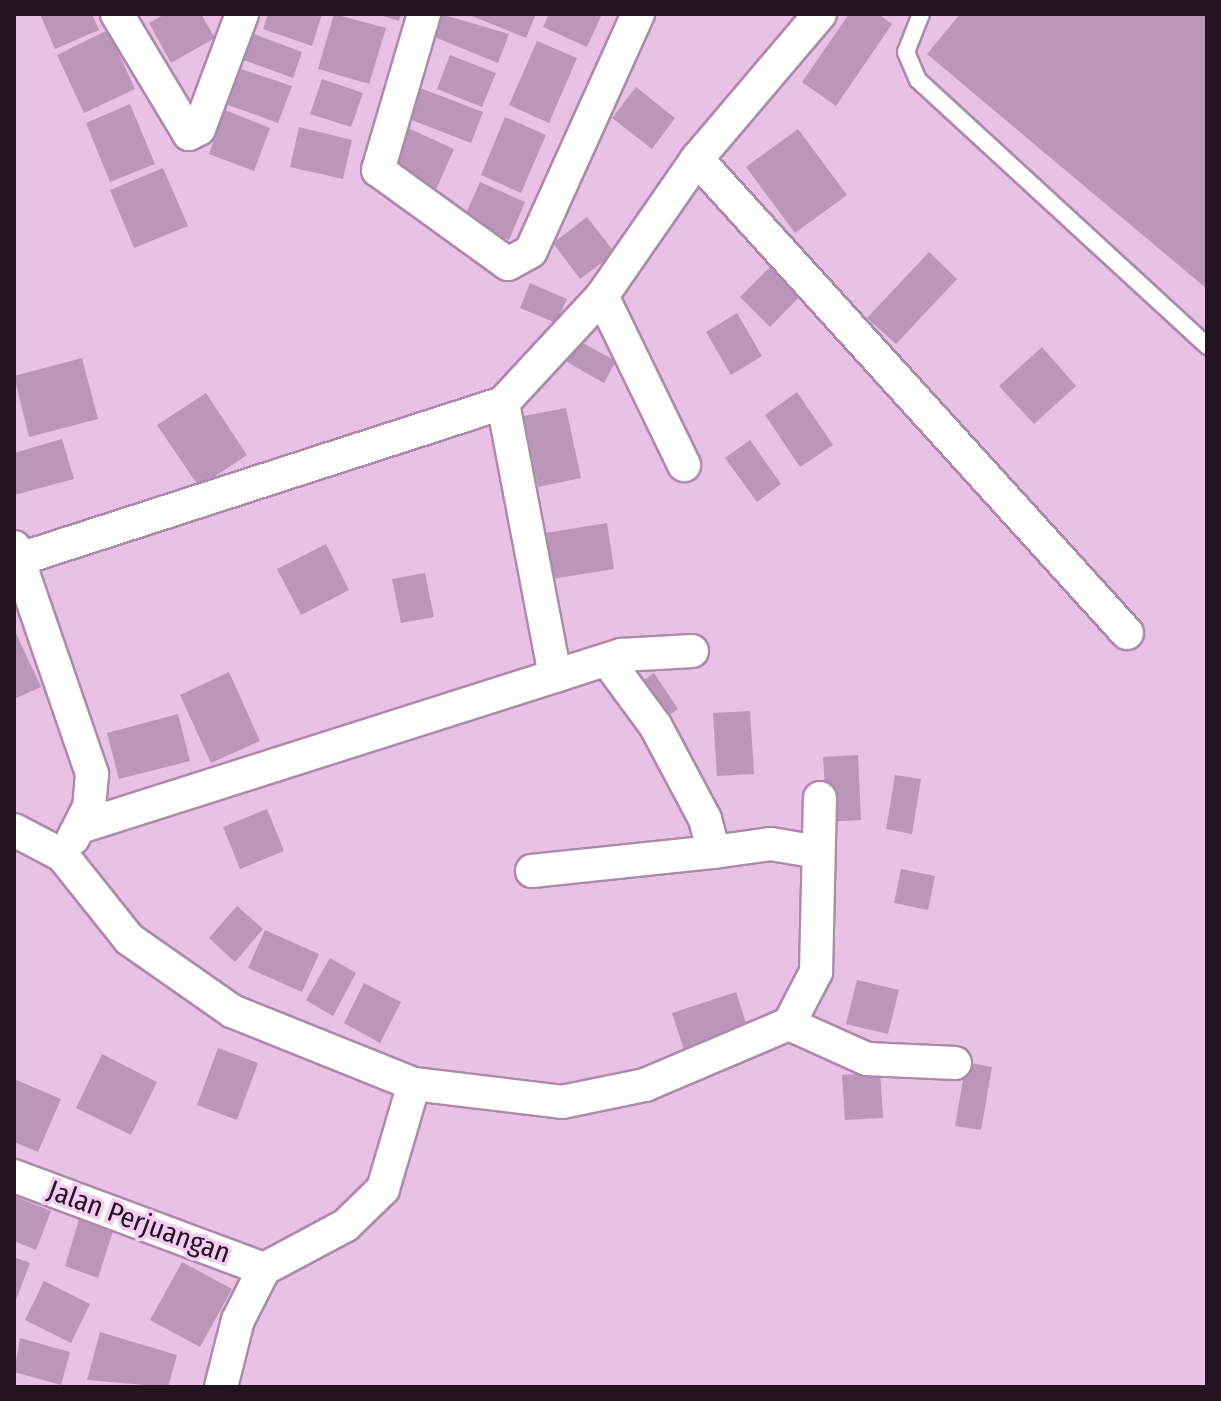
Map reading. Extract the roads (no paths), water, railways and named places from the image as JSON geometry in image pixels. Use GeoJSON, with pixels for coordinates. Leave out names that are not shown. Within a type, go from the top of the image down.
{"type":"FeatureCollection","features":[{"type":"Feature","properties":{"kind":"street"},"geometry":{"type":"LineString","coordinates":[[117,14],[189,134],[199,129],[242,14]]}},
{"type":"Feature","properties":{"kind":"street"},"geometry":{"type":"LineString","coordinates":[[424,14],[378,170],[508,264],[531,251],[638,14]]}},
{"type":"Feature","properties":{"kind":"street"},"geometry":{"type":"LineString","coordinates":[[62,855],[80,827],[92,774],[17,553],[503,403],[602,296],[697,159],[820,14]]}},
{"type":"Feature","properties":{"kind":"street"},"geometry":{"type":"LineString","coordinates":[[697,159],[1127,633]]}},
{"type":"Feature","properties":{"kind":"street"},"geometry":{"type":"LineString","coordinates":[[602,296],[684,465]]}},
{"type":"Feature","properties":{"kind":"street"},"geometry":{"type":"LineString","coordinates":[[503,403],[555,676]]}},
{"type":"Feature","properties":{"kind":"street"},"geometry":{"type":"LineString","coordinates":[[80,827],[607,660],[665,648],[692,651]]}},
{"type":"Feature","properties":{"kind":"street"},"geometry":{"type":"LineString","coordinates":[[607,660],[655,725],[705,819],[714,852]]}},
{"type":"Feature","properties":{"kind":"street"},"geometry":{"type":"LineString","coordinates":[[14,830],[62,855],[129,939],[170,973],[309,1047],[414,1084],[520,1099],[602,1098],[789,1024],[816,972],[820,798]]}},
{"type":"Feature","properties":{"kind":"street"},"geometry":{"type":"LineString","coordinates":[[532,871],[771,844],[818,852]]}},
{"type":"Feature","properties":{"kind":"street"},"geometry":{"type":"LineString","coordinates":[[789,1024],[867,1059],[955,1063]]}},
{"type":"Feature","properties":{"kind":"street"},"geometry":{"type":"LineString","coordinates":[[221,1387],[238,1320],[264,1269],[346,1225],[383,1189],[414,1084]]}},
{"type":"Feature","properties":{"kind":"street","name":"Jalan Perjuangan"},"geometry":{"type":"LineString","coordinates":[[14,1176],[264,1269]]}},
{"type":"Feature","properties":{"kind":"lane"},"geometry":{"type":"LineString","coordinates":[[921,14],[906,52],[918,80],[1207,346]]}}]}
